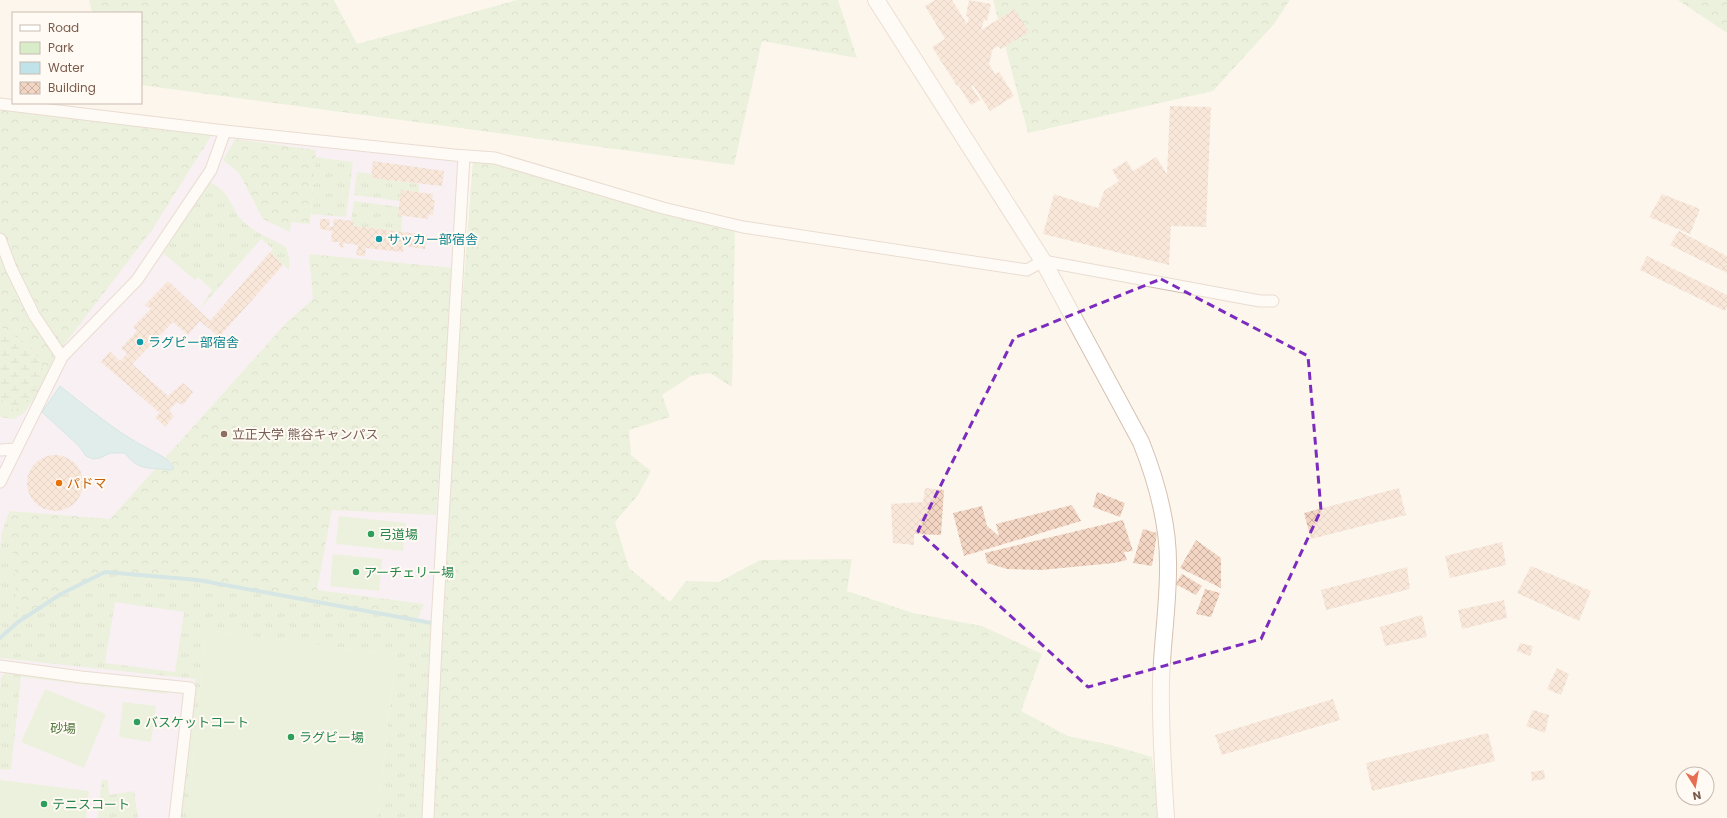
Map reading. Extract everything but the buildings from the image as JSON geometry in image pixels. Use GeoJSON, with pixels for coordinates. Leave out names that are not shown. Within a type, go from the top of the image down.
{"type":"FeatureCollection","features":[{"type":"Feature","properties":{"kind":"street"},"geometry":{"type":"LineString","coordinates":[[876,0],[1043,261],[1141,442],[1154,474],[1166,536],[1168,568],[1161,680],[1161,737],[1166,818]]}},
{"type":"Feature","properties":{"kind":"street"},"geometry":{"type":"LineString","coordinates":[[0,104],[225,131],[495,158],[664,208],[743,227],[1027,270],[1043,261],[1260,301],[1273,301]]}},
{"type":"Feature","properties":{"kind":"street"},"geometry":{"type":"LineString","coordinates":[[0,482],[62,357],[137,280],[211,170],[225,131]]}},
{"type":"Feature","properties":{"kind":"street"},"geometry":{"type":"LineString","coordinates":[[428,818],[437,624],[464,156]]}},
{"type":"Feature","properties":{"kind":"street"},"geometry":{"type":"LineString","coordinates":[[0,239],[11,268],[34,315],[62,357]]}},
{"type":"Feature","properties":{"kind":"street"},"geometry":{"type":"LineString","coordinates":[[0,450],[16,449]]}},
{"type":"Feature","properties":{"kind":"street"},"geometry":{"type":"LineString","coordinates":[[0,666],[81,677],[190,688],[175,818]]}},
{"type":"Feature","properties":{"kind":"highlighted area"},"geometry":{"type":"Polygon","coordinates":[[[1161,279],[1308,356],[1321,510],[1261,639],[1088,687],[918,531],[1014,338],[1161,279]]]}},
{"type":"Feature","properties":{"kind":"shaded area","name":"立正大学 熊谷キャンパス"},"geometry":{"type":"Polygon","coordinates":[[[0,98],[12,100],[12,104],[469,159],[426,818],[0,818],[0,98]]]}},
{"type":"Feature","properties":{"kind":"green space"},"geometry":{"type":"Polygon","coordinates":[[[89,0],[334,0],[357,44],[517,0],[838,0],[857,58],[762,41],[734,165],[142,85],[142,12],[92,12],[89,0]]]}},
{"type":"Feature","properties":{"kind":"green space"},"geometry":{"type":"Polygon","coordinates":[[[993,0],[1290,0],[1274,24],[1213,91],[1028,133],[993,0]]]}},
{"type":"Feature","properties":{"kind":"green space"},"geometry":{"type":"Polygon","coordinates":[[[1678,0],[1727,0],[1727,33],[1678,0]]]}},
{"type":"Feature","properties":{"kind":"green space"},"geometry":{"type":"Polygon","coordinates":[[[0,107],[216,128],[152,230],[54,358],[42,388],[24,413],[14,419],[0,417],[0,397],[7,406],[40,361],[32,347],[0,327],[0,107]]]}},
{"type":"Feature","properties":{"kind":"green space"},"geometry":{"type":"Polygon","coordinates":[[[235,139],[316,150],[310,224],[291,222],[290,232],[263,219],[239,173],[223,160],[235,139]]]}},
{"type":"Feature","properties":{"kind":"green space"},"geometry":{"type":"Polygon","coordinates":[[[315,157],[353,162],[346,217],[311,214],[315,157]]]}},
{"type":"Feature","properties":{"kind":"green space"},"geometry":{"type":"Polygon","coordinates":[[[473,159],[497,161],[735,230],[732,387],[710,373],[691,376],[662,395],[670,417],[629,430],[631,455],[651,471],[638,495],[615,522],[629,568],[670,602],[686,581],[719,582],[760,560],[852,559],[847,591],[913,613],[982,626],[1042,654],[1021,711],[1068,736],[1111,745],[1152,757],[1159,818],[433,818],[458,359],[473,159]]]}},
{"type":"Feature","properties":{"kind":"green space"},"geometry":{"type":"Polygon","coordinates":[[[357,172],[372,174],[372,178],[419,184],[419,193],[400,201],[354,195],[357,172]]]}},
{"type":"Feature","properties":{"kind":"green space"},"geometry":{"type":"Polygon","coordinates":[[[209,182],[226,194],[245,224],[286,247],[289,257],[289,270],[270,252],[273,249],[261,239],[199,310],[212,290],[198,277],[195,280],[163,253],[209,182]]]}},
{"type":"Feature","properties":{"kind":"green space"},"geometry":{"type":"Polygon","coordinates":[[[354,201],[399,207],[398,215],[402,216],[401,232],[353,226],[354,221],[351,221],[354,201]]]}},
{"type":"Feature","properties":{"kind":"green space"},"geometry":{"type":"Polygon","coordinates":[[[309,254],[454,268],[436,515],[332,510],[317,590],[424,604],[417,621],[198,580],[105,572],[61,594],[18,622],[10,511],[110,519],[155,469],[171,470],[174,468],[172,463],[165,458],[287,322],[313,299],[309,254]]]}},
{"type":"Feature","properties":{"kind":"green space"},"geometry":{"type":"Polygon","coordinates":[[[0,327],[32,347],[43,370],[38,383],[25,404],[15,410],[7,406],[0,397],[0,327]]]}},
{"type":"Feature","properties":{"kind":"green space"},"geometry":{"type":"Polygon","coordinates":[[[10,509],[19,622],[61,594],[105,572],[198,580],[434,624],[426,818],[377,818],[396,655],[206,630],[187,818],[181,818],[195,679],[0,658],[0,550],[2,532],[10,509]],[[115,602],[105,663],[175,672],[184,612],[115,602]]]}},
{"type":"Feature","properties":{"kind":"green space","name":"弓道場"},"geometry":{"type":"Polygon","coordinates":[[[339,516],[406,523],[403,551],[336,544],[339,516]]]}},
{"type":"Feature","properties":{"kind":"green space","name":"アーチェリー場"},"geometry":{"type":"Polygon","coordinates":[[[333,554],[382,559],[379,591],[330,586],[333,554]]]}},
{"type":"Feature","properties":{"kind":"green space","name":"ラグビー場"},"geometry":{"type":"Polygon","coordinates":[[[206,630],[396,655],[377,818],[187,818],[206,630]]]}},
{"type":"Feature","properties":{"kind":"green space"},"geometry":{"type":"Polygon","coordinates":[[[6,672],[167,691],[167,694],[21,677],[11,770],[0,769],[0,691],[1,677],[6,672]]]}},
{"type":"Feature","properties":{"kind":"green space","name":"砂場"},"geometry":{"type":"Polygon","coordinates":[[[45,689],[106,714],[84,768],[21,742],[45,689]]]}},
{"type":"Feature","properties":{"kind":"green space","name":"バスケットコート"},"geometry":{"type":"Polygon","coordinates":[[[123,702],[156,706],[151,742],[119,737],[123,702]]]}},
{"type":"Feature","properties":{"kind":"green space","name":"テニスコート"},"geometry":{"type":"Polygon","coordinates":[[[0,780],[89,791],[86,818],[0,818],[0,780]]]}},
{"type":"Feature","properties":{"kind":"green space"},"geometry":{"type":"Polygon","coordinates":[[[102,780],[108,780],[109,795],[134,791],[138,818],[97,818],[102,780]]]}},
{"type":"Feature","properties":{"kind":"water"},"geometry":{"type":"Polygon","coordinates":[[[60,386],[113,427],[166,459],[174,468],[171,470],[145,468],[135,463],[125,453],[110,453],[100,458],[93,459],[86,456],[79,446],[42,412],[60,386]]]}},
{"type":"Feature","properties":{"kind":"waterway"},"geometry":{"type":"LineString","coordinates":[[0,638],[18,622],[61,594],[105,572],[198,580],[437,624]]}},
{"type":"Feature","properties":{"kind":"place","name":"サッカー部宿舎"},"geometry":{"type":"Point","coordinates":[379,239]}},
{"type":"Feature","properties":{"kind":"place","name":"ラグビー部宿舎"},"geometry":{"type":"Point","coordinates":[140,342]}},
{"type":"Feature","properties":{"kind":"place","name":"立正大学 熊谷キャンパス"},"geometry":{"type":"Point","coordinates":[224,434]}},
{"type":"Feature","properties":{"kind":"place","name":"パドマ"},"geometry":{"type":"Point","coordinates":[59,483]}},
{"type":"Feature","properties":{"kind":"place","name":"弓道場"},"geometry":{"type":"Point","coordinates":[371,534]}},
{"type":"Feature","properties":{"kind":"place","name":"アーチェリー場"},"geometry":{"type":"Point","coordinates":[356,572]}},
{"type":"Feature","properties":{"kind":"place","name":"バスケットコート"},"geometry":{"type":"Point","coordinates":[137,722]}},
{"type":"Feature","properties":{"kind":"place","name":"ラグビー場"},"geometry":{"type":"Point","coordinates":[291,737]}},
{"type":"Feature","properties":{"kind":"place","name":"テニスコート"},"geometry":{"type":"Point","coordinates":[44,804]}}]}
